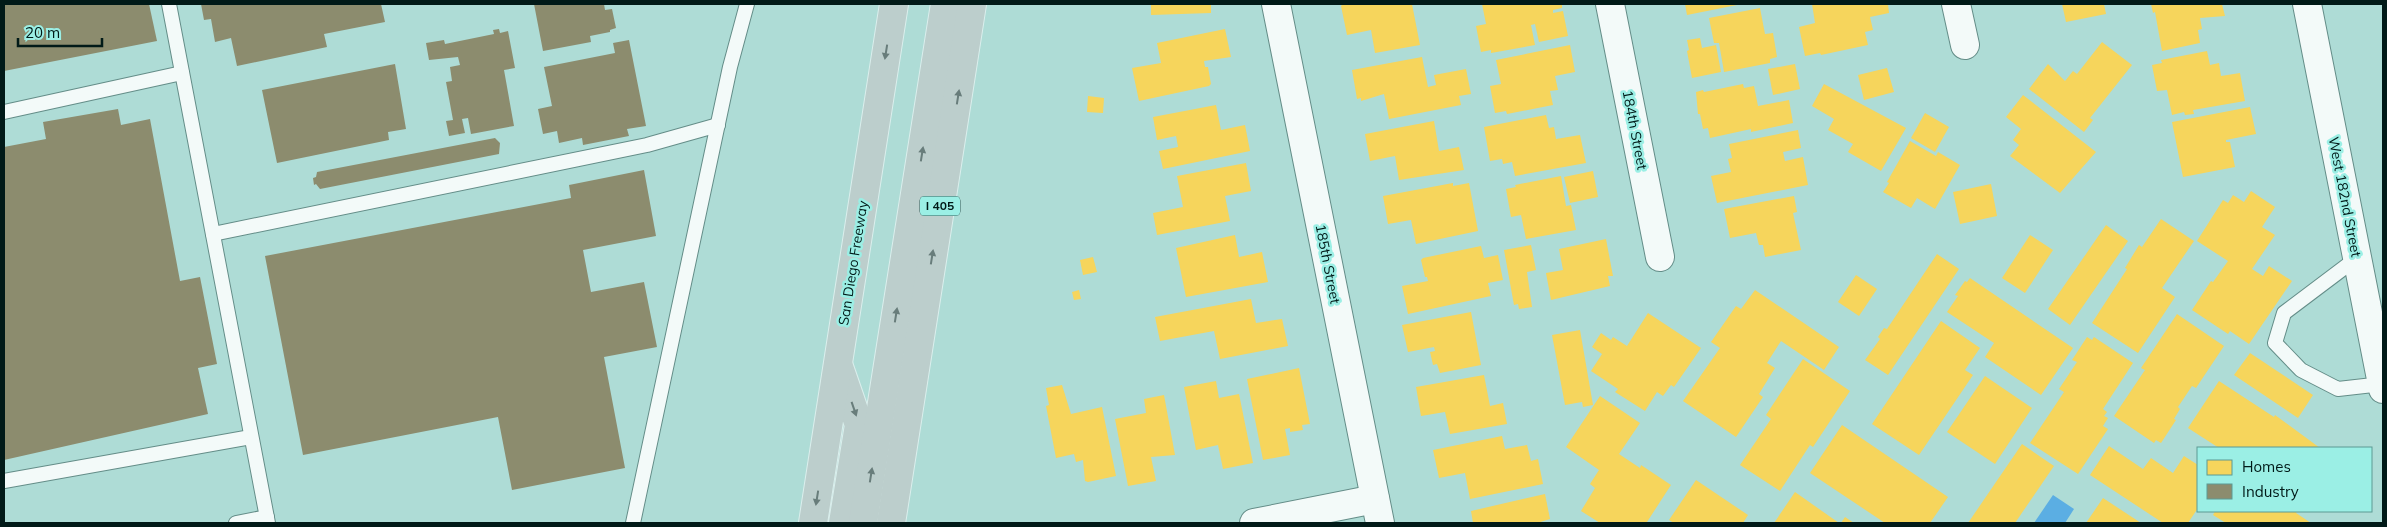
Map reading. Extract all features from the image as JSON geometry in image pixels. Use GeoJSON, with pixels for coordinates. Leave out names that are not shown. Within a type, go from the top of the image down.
{"type":"FeatureCollection","features":[{"type":"Feature","properties":{"kind":"highway","name":"San Diego Freeway"},"geometry":{"type":"LineString","coordinates":[[813,523],[894,4]]}},
{"type":"Feature","properties":{"kind":"highway"},"geometry":{"type":"LineString","coordinates":[[864,523],[945,4]]}},
{"type":"Feature","properties":{"kind":"highway","name":"I 405"},"geometry":{"type":"LineString","coordinates":[[891,523],[972,4]]}},
{"type":"Feature","properties":{"kind":"highway"},"geometry":{"type":"LineString","coordinates":[[838,363],[859,425],[843,523]]}},
{"type":"Feature","properties":{"kind":"street","name":"185th Street"},"geometry":{"type":"LineString","coordinates":[[1276,4],[1377,511]]}},
{"type":"Feature","properties":{"kind":"street","name":"184th Street"},"geometry":{"type":"LineString","coordinates":[[1610,4],[1660,257]]}},
{"type":"Feature","properties":{"kind":"street"},"geometry":{"type":"LineString","coordinates":[[1956,4],[1965,45]]}},
{"type":"Feature","properties":{"kind":"street","name":"West 182nd Street"},"geometry":{"type":"LineString","coordinates":[[2308,4],[2383,387]]}},
{"type":"Feature","properties":{"kind":"street"},"geometry":{"type":"LineString","coordinates":[[1254,523],[1377,511]]}},
{"type":"Feature","properties":{"kind":"lane"},"geometry":{"type":"LineString","coordinates":[[169,4],[267,520],[236,523]]}},
{"type":"Feature","properties":{"kind":"lane"},"geometry":{"type":"LineString","coordinates":[[633,523],[718,125],[747,4]]}},
{"type":"Feature","properties":{"kind":"lane"},"geometry":{"type":"LineString","coordinates":[[4,112],[182,73]]}},
{"type":"Feature","properties":{"kind":"lane"},"geometry":{"type":"LineString","coordinates":[[213,234],[647,145],[718,125]]}},
{"type":"Feature","properties":{"kind":"lane"},"geometry":{"type":"LineString","coordinates":[[2357,258],[2284,313],[2275,343],[2301,370],[2338,389],[2383,387]]}},
{"type":"Feature","properties":{"kind":"lane"},"geometry":{"type":"LineString","coordinates":[[4,481],[251,437]]}},
{"type":"Feature","properties":{"kind":"water"},"geometry":{"type":"Polygon","coordinates":[[[2053,495],[2074,509],[2065,523],[2034,523],[2053,495]]]}},
{"type":"Feature","properties":{"kind":"building: Homes"},"geometry":{"type":"Polygon","coordinates":[[[1151,4],[1211,4],[1211,13],[1151,15],[1151,4]]]}},
{"type":"Feature","properties":{"kind":"building: Homes"},"geometry":{"type":"Polygon","coordinates":[[[1343,4],[1412,4],[1420,45],[1375,53],[1371,30],[1347,35],[1341,6],[1343,4]]]}},
{"type":"Feature","properties":{"kind":"building: Homes"},"geometry":{"type":"Polygon","coordinates":[[[1482,4],[1562,4],[1562,8],[1553,10],[1553,13],[1563,11],[1568,36],[1539,42],[1535,24],[1531,25],[1535,45],[1491,53],[1491,50],[1481,52],[1476,26],[1486,24],[1482,4]]]}},
{"type":"Feature","properties":{"kind":"building: Homes"},"geometry":{"type":"Polygon","coordinates":[[[1685,4],[1737,4],[1737,5],[1687,15],[1685,4]]]}},
{"type":"Feature","properties":{"kind":"building: Homes"},"geometry":{"type":"Polygon","coordinates":[[[1812,4],[1888,4],[1889,13],[1870,17],[1873,30],[1865,32],[1868,45],[1821,55],[1820,53],[1805,56],[1799,27],[1815,23],[1812,4]]]}},
{"type":"Feature","properties":{"kind":"building: Homes"},"geometry":{"type":"Polygon","coordinates":[[[2062,4],[2104,4],[2106,14],[2066,22],[2062,4]]]}},
{"type":"Feature","properties":{"kind":"building: Homes"},"geometry":{"type":"Polygon","coordinates":[[[2151,4],[2222,4],[2225,16],[2200,18],[2202,29],[2198,30],[2200,43],[2162,51],[2155,12],[2153,13],[2151,4]]]}},
{"type":"Feature","properties":{"kind":"building: Homes"},"geometry":{"type":"Polygon","coordinates":[[[1760,8],[1765,34],[1773,33],[1777,57],[1770,59],[1770,63],[1724,72],[1719,43],[1714,43],[1709,18],[1760,8]]]}},
{"type":"Feature","properties":{"kind":"building: Homes"},"geometry":{"type":"Polygon","coordinates":[[[1225,29],[1231,57],[1204,61],[1205,67],[1208,67],[1211,84],[1209,86],[1139,101],[1132,68],[1161,63],[1157,43],[1225,29]]]}},
{"type":"Feature","properties":{"kind":"building: Homes"},"geometry":{"type":"Polygon","coordinates":[[[1700,38],[1702,48],[1716,45],[1721,72],[1692,78],[1687,40],[1700,38]]]}},
{"type":"Feature","properties":{"kind":"building: Homes"},"geometry":{"type":"Polygon","coordinates":[[[2102,42],[2132,65],[2090,118],[2093,120],[2084,132],[2029,89],[2048,64],[2065,81],[2073,71],[2077,74],[2102,42]]]}},
{"type":"Feature","properties":{"kind":"building: Homes"},"geometry":{"type":"Polygon","coordinates":[[[1570,45],[1575,72],[1555,76],[1558,90],[1550,91],[1553,105],[1507,114],[1506,111],[1495,113],[1490,86],[1501,84],[1496,60],[1570,45]]]}},
{"type":"Feature","properties":{"kind":"building: Homes"},"geometry":{"type":"Polygon","coordinates":[[[2207,51],[2210,65],[2219,63],[2221,76],[2240,73],[2245,101],[2193,110],[2194,114],[2185,115],[2184,112],[2172,115],[2167,90],[2157,91],[2152,65],[2162,63],[2161,60],[2207,51]]]}},
{"type":"Feature","properties":{"kind":"building: Homes"},"geometry":{"type":"Polygon","coordinates":[[[1422,57],[1428,87],[1436,85],[1434,75],[1466,69],[1471,94],[1459,96],[1461,105],[1389,119],[1384,94],[1361,101],[1361,98],[1357,99],[1352,70],[1422,57]]]}},
{"type":"Feature","properties":{"kind":"building: Homes"},"geometry":{"type":"Polygon","coordinates":[[[1795,64],[1800,89],[1773,95],[1768,69],[1795,64]]]}},
{"type":"Feature","properties":{"kind":"building: Homes"},"geometry":{"type":"Polygon","coordinates":[[[1887,68],[1894,92],[1864,100],[1858,75],[1887,68]]]}},
{"type":"Feature","properties":{"kind":"building: Homes"},"geometry":{"type":"Polygon","coordinates":[[[1743,84],[1744,88],[1754,86],[1758,106],[1789,100],[1793,123],[1751,132],[1751,129],[1710,138],[1708,128],[1703,129],[1700,114],[1698,114],[1696,92],[1743,84]]]}},
{"type":"Feature","properties":{"kind":"building: Homes"},"geometry":{"type":"Polygon","coordinates":[[[1824,84],[1906,128],[1881,171],[1848,152],[1853,144],[1828,130],[1834,119],[1812,106],[1824,84]]]}},
{"type":"Feature","properties":{"kind":"building: Homes"},"geometry":{"type":"Polygon","coordinates":[[[2023,95],[2096,152],[2060,193],[2010,156],[2019,145],[2013,140],[2021,129],[2006,117],[2023,95]]]}},
{"type":"Feature","properties":{"kind":"building: Homes"},"geometry":{"type":"Polygon","coordinates":[[[1088,96],[1104,98],[1103,113],[1087,112],[1088,96]]]}},
{"type":"Feature","properties":{"kind":"building: Homes"},"geometry":{"type":"Polygon","coordinates":[[[1216,105],[1221,130],[1245,125],[1250,151],[1163,169],[1159,151],[1178,147],[1176,136],[1157,140],[1153,117],[1216,105]]]}},
{"type":"Feature","properties":{"kind":"building: Homes"},"geometry":{"type":"Polygon","coordinates":[[[2250,107],[2256,134],[2226,140],[2226,142],[2230,142],[2235,167],[2183,177],[2172,122],[2250,107]]]}},
{"type":"Feature","properties":{"kind":"building: Homes"},"geometry":{"type":"Polygon","coordinates":[[[1925,113],[1949,127],[1935,152],[1911,138],[1925,113]]]}},
{"type":"Feature","properties":{"kind":"building: Homes"},"geometry":{"type":"Polygon","coordinates":[[[1546,115],[1549,128],[1554,127],[1556,139],[1580,135],[1586,163],[1515,176],[1512,162],[1503,164],[1502,159],[1490,161],[1484,127],[1546,115]]]}},
{"type":"Feature","properties":{"kind":"building: Homes"},"geometry":{"type":"Polygon","coordinates":[[[1434,121],[1439,151],[1459,147],[1464,170],[1399,180],[1395,156],[1370,161],[1365,134],[1434,121]]]}},
{"type":"Feature","properties":{"kind":"building: Homes"},"geometry":{"type":"Polygon","coordinates":[[[1798,130],[1801,148],[1783,152],[1785,161],[1803,157],[1808,185],[1717,203],[1711,176],[1731,172],[1728,159],[1732,158],[1729,144],[1798,130]]]}},
{"type":"Feature","properties":{"kind":"building: Homes"},"geometry":{"type":"Polygon","coordinates":[[[1910,141],[1936,156],[1938,152],[1960,165],[1935,209],[1917,198],[1911,208],[1883,192],[1910,141]]]}},
{"type":"Feature","properties":{"kind":"building: Homes"},"geometry":{"type":"Polygon","coordinates":[[[1246,163],[1251,191],[1225,196],[1230,221],[1157,235],[1153,213],[1183,207],[1177,176],[1246,163]]]}},
{"type":"Feature","properties":{"kind":"building: Homes"},"geometry":{"type":"Polygon","coordinates":[[[1593,171],[1598,197],[1570,203],[1564,177],[1593,171]]]}},
{"type":"Feature","properties":{"kind":"building: Homes"},"geometry":{"type":"Polygon","coordinates":[[[1561,176],[1566,206],[1571,205],[1576,230],[1526,239],[1521,215],[1511,217],[1506,189],[1516,187],[1515,185],[1561,176]]]}},
{"type":"Feature","properties":{"kind":"building: Homes"},"geometry":{"type":"Polygon","coordinates":[[[1453,183],[1453,186],[1469,183],[1478,231],[1416,244],[1411,220],[1388,224],[1383,196],[1453,183]]]}},
{"type":"Feature","properties":{"kind":"building: Homes"},"geometry":{"type":"Polygon","coordinates":[[[1991,184],[1997,216],[1960,224],[1953,192],[1991,184]]]}},
{"type":"Feature","properties":{"kind":"building: Homes"},"geometry":{"type":"Polygon","coordinates":[[[2251,191],[2275,207],[2262,227],[2275,235],[2252,269],[2263,276],[2269,266],[2292,281],[2249,344],[2230,331],[2228,334],[2192,310],[2211,281],[2213,282],[2228,261],[2197,241],[2223,200],[2228,203],[2233,195],[2244,202],[2251,191]]]}},
{"type":"Feature","properties":{"kind":"building: Homes"},"geometry":{"type":"Polygon","coordinates":[[[1794,196],[1797,212],[1793,213],[1801,250],[1765,257],[1763,245],[1759,245],[1756,233],[1730,238],[1724,209],[1794,196]]]}},
{"type":"Feature","properties":{"kind":"building: Homes"},"geometry":{"type":"Polygon","coordinates":[[[2161,219],[2194,241],[2162,288],[2175,297],[2138,353],[2092,323],[2127,269],[2125,268],[2139,245],[2142,247],[2161,219]]]}},
{"type":"Feature","properties":{"kind":"building: Homes"},"geometry":{"type":"Polygon","coordinates":[[[2106,225],[2128,241],[2070,325],[2048,309],[2106,225]]]}},
{"type":"Feature","properties":{"kind":"building: Homes"},"geometry":{"type":"Polygon","coordinates":[[[1235,235],[1239,257],[1262,252],[1268,282],[1186,297],[1176,248],[1235,235]]]}},
{"type":"Feature","properties":{"kind":"building: Homes"},"geometry":{"type":"Polygon","coordinates":[[[2030,235],[2053,250],[2025,293],[2002,278],[2030,235]]]}},
{"type":"Feature","properties":{"kind":"building: Homes"},"geometry":{"type":"Polygon","coordinates":[[[1606,239],[1613,276],[1608,276],[1610,286],[1551,300],[1546,273],[1563,270],[1559,249],[1606,239]]]}},
{"type":"Feature","properties":{"kind":"building: Homes"},"geometry":{"type":"Polygon","coordinates":[[[1531,245],[1536,270],[1527,272],[1532,307],[1519,309],[1518,304],[1514,305],[1504,250],[1531,245]]]}},
{"type":"Feature","properties":{"kind":"building: Homes"},"geometry":{"type":"Polygon","coordinates":[[[1481,246],[1484,258],[1498,255],[1503,280],[1488,283],[1491,296],[1408,314],[1402,286],[1428,281],[1427,277],[1425,277],[1421,260],[1423,258],[1481,246]]]}},
{"type":"Feature","properties":{"kind":"building: Homes"},"geometry":{"type":"Polygon","coordinates":[[[1937,254],[1959,269],[1888,375],[1865,360],[1880,339],[1878,337],[1884,328],[1887,329],[1937,254]]]}},
{"type":"Feature","properties":{"kind":"building: Homes"},"geometry":{"type":"Polygon","coordinates":[[[1093,257],[1097,272],[1083,275],[1080,260],[1093,257]]]}},
{"type":"Feature","properties":{"kind":"building: Homes"},"geometry":{"type":"Polygon","coordinates":[[[1856,275],[1877,289],[1859,316],[1838,302],[1856,275]]]}},
{"type":"Feature","properties":{"kind":"building: Homes"},"geometry":{"type":"Polygon","coordinates":[[[1970,278],[2073,348],[2041,395],[1985,357],[1994,343],[1947,312],[1958,296],[1955,295],[1965,281],[1967,282],[1970,278]]]}},
{"type":"Feature","properties":{"kind":"building: Homes"},"geometry":{"type":"Polygon","coordinates":[[[1079,290],[1081,299],[1074,300],[1072,292],[1079,290]]]}},
{"type":"Feature","properties":{"kind":"building: Homes"},"geometry":{"type":"Polygon","coordinates":[[[1755,290],[1839,347],[1824,370],[1781,341],[1767,363],[1775,368],[1759,394],[1763,397],[1736,437],[1683,401],[1720,348],[1711,342],[1736,306],[1741,309],[1755,290]]]}},
{"type":"Feature","properties":{"kind":"building: Homes"},"geometry":{"type":"Polygon","coordinates":[[[1251,299],[1256,323],[1282,319],[1288,346],[1220,359],[1214,331],[1160,341],[1155,317],[1251,299]]]}},
{"type":"Feature","properties":{"kind":"building: Homes"},"geometry":{"type":"Polygon","coordinates":[[[1471,312],[1481,365],[1440,373],[1437,364],[1433,365],[1430,352],[1435,351],[1434,347],[1408,352],[1402,325],[1471,312]]]}},
{"type":"Feature","properties":{"kind":"building: Homes"},"geometry":{"type":"Polygon","coordinates":[[[1648,313],[1701,348],[1674,387],[1671,385],[1663,396],[1657,392],[1645,411],[1615,392],[1618,389],[1591,371],[1602,354],[1592,347],[1601,333],[1611,340],[1613,337],[1627,346],[1648,313]]]}},
{"type":"Feature","properties":{"kind":"building: Homes"},"geometry":{"type":"Polygon","coordinates":[[[2177,314],[2224,346],[2196,388],[2192,386],[2178,407],[2180,409],[2174,419],[2176,420],[2161,443],[2156,440],[2154,443],[2114,416],[2145,370],[2141,368],[2177,314]]]}},
{"type":"Feature","properties":{"kind":"building: Homes"},"geometry":{"type":"Polygon","coordinates":[[[1941,321],[1980,348],[1965,370],[1973,375],[1919,455],[1872,424],[1941,321]]]}},
{"type":"Feature","properties":{"kind":"building: Homes"},"geometry":{"type":"Polygon","coordinates":[[[1580,330],[1593,405],[1583,407],[1582,402],[1565,405],[1552,335],[1580,330]]]}},
{"type":"Feature","properties":{"kind":"building: Homes"},"geometry":{"type":"Polygon","coordinates":[[[2087,337],[2092,340],[2094,337],[2133,363],[2103,409],[2107,412],[2104,416],[2108,418],[2103,426],[2108,429],[2078,474],[2030,443],[2064,392],[2059,389],[2077,362],[2072,360],[2087,337]]]}},
{"type":"Feature","properties":{"kind":"building: Homes"},"geometry":{"type":"Polygon","coordinates":[[[2250,353],[2313,395],[2298,418],[2234,375],[2250,353]]]}},
{"type":"Feature","properties":{"kind":"building: Homes"},"geometry":{"type":"Polygon","coordinates":[[[1803,359],[1850,391],[1813,447],[1810,445],[1780,491],[1740,465],[1771,419],[1766,415],[1803,359]]]}},
{"type":"Feature","properties":{"kind":"building: Homes"},"geometry":{"type":"Polygon","coordinates":[[[1299,368],[1310,424],[1302,425],[1303,430],[1290,432],[1290,428],[1285,429],[1290,455],[1263,460],[1247,379],[1299,368]]]}},
{"type":"Feature","properties":{"kind":"building: Homes"},"geometry":{"type":"Polygon","coordinates":[[[1484,375],[1490,406],[1503,403],[1507,424],[1450,434],[1445,412],[1421,416],[1416,387],[1484,375]]]}},
{"type":"Feature","properties":{"kind":"building: Homes"},"geometry":{"type":"Polygon","coordinates":[[[1985,376],[2032,408],[1995,464],[1947,432],[1985,376]]]}},
{"type":"Feature","properties":{"kind":"building: Homes"},"geometry":{"type":"Polygon","coordinates":[[[1216,381],[1219,398],[1239,394],[1253,463],[1223,469],[1218,445],[1196,450],[1184,387],[1216,381]]]}},
{"type":"Feature","properties":{"kind":"building: Homes"},"geometry":{"type":"Polygon","coordinates":[[[2219,381],[2274,417],[2275,415],[2319,447],[2217,447],[2188,428],[2219,381]]]}},
{"type":"Feature","properties":{"kind":"building: Homes"},"geometry":{"type":"Polygon","coordinates":[[[1062,385],[1071,414],[1102,407],[1116,476],[1088,482],[1085,481],[1083,460],[1076,462],[1074,454],[1056,458],[1046,406],[1049,405],[1046,388],[1062,385]]]}},
{"type":"Feature","properties":{"kind":"building: Homes"},"geometry":{"type":"Polygon","coordinates":[[[1164,395],[1175,455],[1151,457],[1156,481],[1128,486],[1115,419],[1146,413],[1144,399],[1164,395]]]}},
{"type":"Feature","properties":{"kind":"building: Homes"},"geometry":{"type":"Polygon","coordinates":[[[1600,396],[1640,423],[1619,454],[1640,468],[1641,465],[1671,485],[1647,522],[1649,523],[1600,523],[1581,511],[1595,488],[1590,484],[1599,470],[1566,447],[1600,396]]]}},
{"type":"Feature","properties":{"kind":"building: Homes"},"geometry":{"type":"Polygon","coordinates":[[[1842,425],[1948,497],[1930,523],[1885,523],[1810,473],[1842,425]]]}},
{"type":"Feature","properties":{"kind":"building: Homes"},"geometry":{"type":"Polygon","coordinates":[[[1502,436],[1505,449],[1527,445],[1531,461],[1538,459],[1543,484],[1470,499],[1465,473],[1439,478],[1433,450],[1502,436]]]}},
{"type":"Feature","properties":{"kind":"building: Homes"},"geometry":{"type":"Polygon","coordinates":[[[2022,444],[2054,466],[2015,523],[1968,523],[2022,444]]]}},
{"type":"Feature","properties":{"kind":"building: Homes"},"geometry":{"type":"Polygon","coordinates":[[[2109,446],[2143,469],[2151,458],[2173,473],[2184,456],[2197,464],[2197,510],[2188,523],[2163,523],[2090,475],[2109,446]]]}},
{"type":"Feature","properties":{"kind":"building: Homes"},"geometry":{"type":"Polygon","coordinates":[[[1696,480],[1748,515],[1743,523],[1674,523],[1669,520],[1696,480]]]}},
{"type":"Feature","properties":{"kind":"building: Homes"},"geometry":{"type":"Polygon","coordinates":[[[1795,492],[1839,523],[1774,523],[1795,492]]]}},
{"type":"Feature","properties":{"kind":"building: Homes"},"geometry":{"type":"Polygon","coordinates":[[[1545,494],[1550,519],[1537,523],[1473,523],[1471,511],[1545,494]]]}},
{"type":"Feature","properties":{"kind":"building: Homes"},"geometry":{"type":"Polygon","coordinates":[[[2103,498],[2141,523],[2086,523],[2103,498]]]}},
{"type":"Feature","properties":{"kind":"building: Homes"},"geometry":{"type":"Polygon","coordinates":[[[2214,512],[2296,512],[2311,523],[2226,523],[2213,515],[2214,512]]]}},
{"type":"Feature","properties":{"kind":"building: Homes"},"geometry":{"type":"Polygon","coordinates":[[[1845,517],[1854,523],[1841,523],[1845,517]]]}},
{"type":"Feature","properties":{"kind":"building: Industry"},"geometry":{"type":"Polygon","coordinates":[[[4,4],[149,4],[157,41],[4,71],[4,4]]]}},
{"type":"Feature","properties":{"kind":"building: Industry"},"geometry":{"type":"Polygon","coordinates":[[[201,4],[381,4],[385,22],[324,34],[327,47],[237,66],[231,38],[215,42],[211,19],[204,20],[201,4]]]}},
{"type":"Feature","properties":{"kind":"building: Industry"},"geometry":{"type":"Polygon","coordinates":[[[534,4],[604,4],[605,10],[612,9],[616,28],[610,30],[610,32],[590,36],[591,42],[543,51],[534,4]]]}},
{"type":"Feature","properties":{"kind":"building: Industry"},"geometry":{"type":"Polygon","coordinates":[[[499,29],[500,33],[508,31],[515,68],[504,70],[514,126],[471,134],[468,118],[462,119],[465,133],[449,136],[446,121],[453,120],[446,82],[452,81],[450,67],[460,65],[458,57],[429,60],[426,43],[444,40],[445,44],[494,34],[493,30],[499,29]]]}},
{"type":"Feature","properties":{"kind":"building: Industry"},"geometry":{"type":"Polygon","coordinates":[[[629,40],[646,126],[627,129],[629,136],[583,145],[582,138],[559,143],[557,131],[543,134],[538,109],[552,106],[544,67],[615,53],[613,43],[629,40]]]}},
{"type":"Feature","properties":{"kind":"building: Industry"},"geometry":{"type":"Polygon","coordinates":[[[395,64],[406,129],[388,132],[389,140],[277,163],[262,90],[395,64]]]}},
{"type":"Feature","properties":{"kind":"building: Industry"},"geometry":{"type":"Polygon","coordinates":[[[118,109],[121,125],[150,119],[180,281],[200,277],[217,364],[198,368],[208,414],[4,460],[4,147],[46,139],[43,122],[118,109]]]}},
{"type":"Feature","properties":{"kind":"building: Industry"},"geometry":{"type":"Polygon","coordinates":[[[495,138],[500,143],[499,154],[320,189],[316,184],[314,185],[313,178],[316,177],[317,172],[495,138]]]}},
{"type":"Feature","properties":{"kind":"building: Industry"},"geometry":{"type":"Polygon","coordinates":[[[644,170],[656,236],[583,250],[591,292],[644,282],[657,347],[604,357],[625,468],[512,490],[498,417],[303,455],[265,256],[571,198],[569,185],[644,170]]]}}]}
